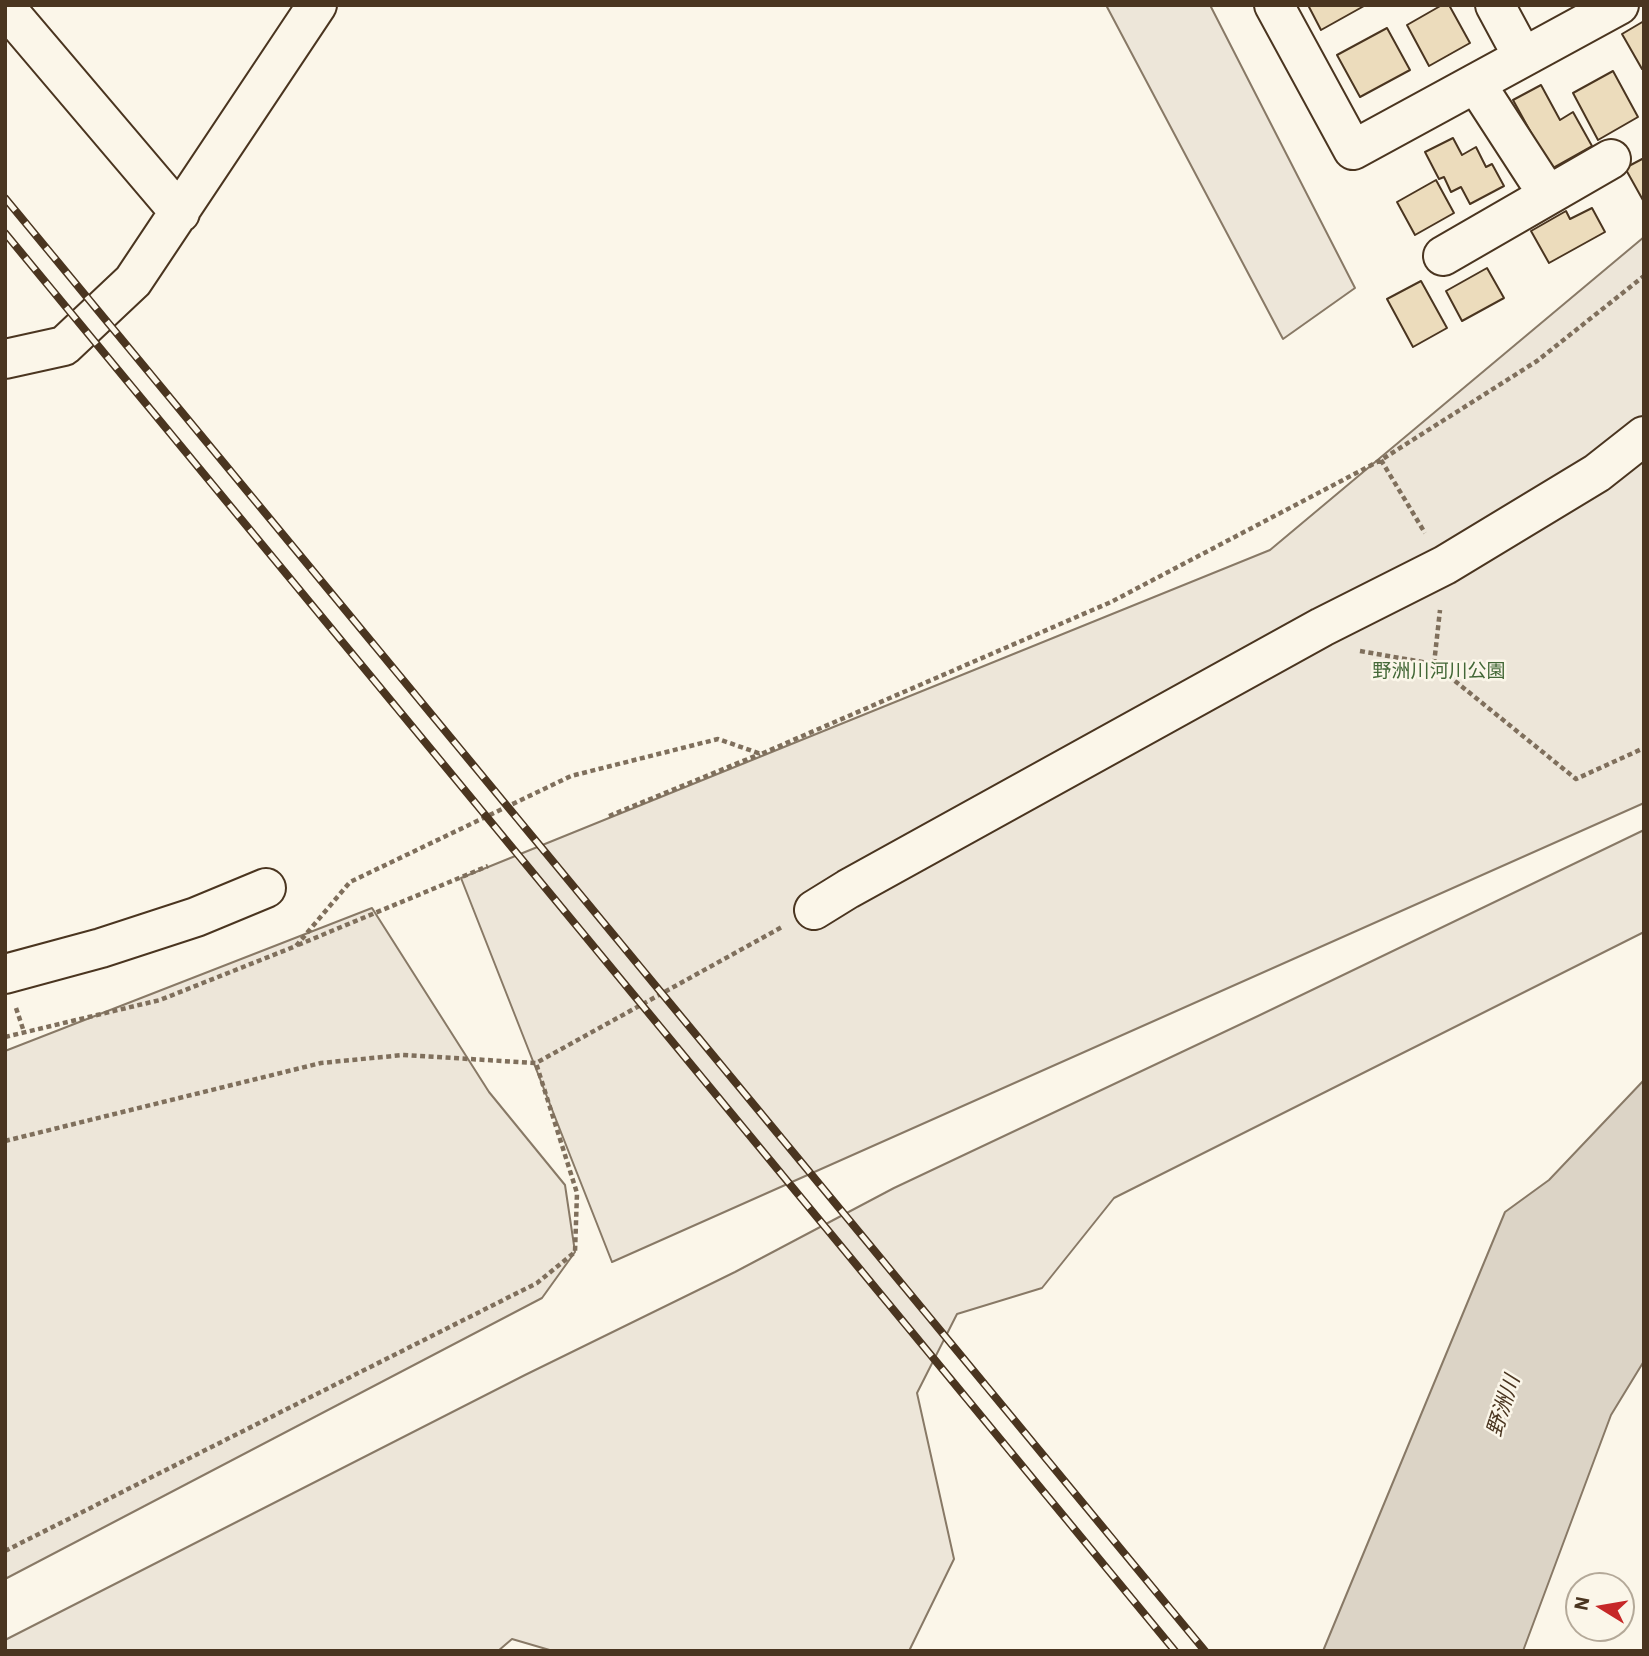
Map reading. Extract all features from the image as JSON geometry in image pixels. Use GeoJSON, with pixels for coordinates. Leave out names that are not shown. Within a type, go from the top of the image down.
{"type":"FeatureCollection","features":[{"type":"Feature","properties":{"kind":"street"},"geometry":{"type":"LineString","coordinates":[[5,359],[64,346],[133,281],[317,5]]}},
{"type":"Feature","properties":{"kind":"street"},"geometry":{"type":"LineString","coordinates":[[1274,5],[1353,150],[1619,5]]}},
{"type":"Feature","properties":{"kind":"street"},"geometry":{"type":"LineString","coordinates":[[1495,5],[1523,57]]}},
{"type":"Feature","properties":{"kind":"street"},"geometry":{"type":"LineString","coordinates":[[5,7],[180,213]]}},
{"type":"Feature","properties":{"kind":"street"},"geometry":{"type":"LineString","coordinates":[[1476,84],[1548,195]]}},
{"type":"Feature","properties":{"kind":"street"},"geometry":{"type":"LineString","coordinates":[[1443,256],[1611,159]]}},
{"type":"Feature","properties":{"kind":"street"},"geometry":{"type":"LineString","coordinates":[[814,910],[1322,627],[1445,565],[1597,473],[1644,436]]}},
{"type":"Feature","properties":{"kind":"street"},"geometry":{"type":"LineString","coordinates":[[5,974],[101,948],[196,917],[265,888]]}},
{"type":"Feature","properties":{"kind":"path"},"geometry":{"type":"LineString","coordinates":[[609,816],[761,754],[1111,602],[1381,460],[1537,361],[1644,276]]}},
{"type":"Feature","properties":{"kind":"path"},"geometry":{"type":"LineString","coordinates":[[1381,460],[1445,565],[1434,664]]}},
{"type":"Feature","properties":{"kind":"path"},"geometry":{"type":"LineString","coordinates":[[1322,627],[1332,646],[1434,664],[1576,779],[1644,748]]}},
{"type":"Feature","properties":{"kind":"path"},"geometry":{"type":"LineString","coordinates":[[296,946],[350,882],[571,776],[718,739],[761,754]]}},
{"type":"Feature","properties":{"kind":"path"},"geometry":{"type":"LineString","coordinates":[[5,1037],[160,1000],[488,866]]}},
{"type":"Feature","properties":{"kind":"path"},"geometry":{"type":"LineString","coordinates":[[5,1141],[321,1063],[403,1055],[537,1063],[814,910]]}},
{"type":"Feature","properties":{"kind":"path"},"geometry":{"type":"LineString","coordinates":[[5,1551],[537,1283],[575,1252],[577,1193],[537,1063]]}},
{"type":"Feature","properties":{"kind":"green space"},"geometry":{"type":"Polygon","coordinates":[[[1106,5],[1210,5],[1355,288],[1283,339],[1106,5]]]}},
{"type":"Feature","properties":{"kind":"green space","name":"野洲川河川公園"},"geometry":{"type":"Polygon","coordinates":[[[1644,237],[1644,803],[612,1262],[461,878],[1270,550],[1644,237]]]}},
{"type":"Feature","properties":{"kind":"green space"},"geometry":{"type":"Polygon","coordinates":[[[1644,830],[1644,932],[1114,1198],[1042,1288],[957,1314],[917,1393],[954,1559],[909,1651],[553,1651],[512,1639],[498,1651],[5,1651],[5,1640],[525,1375],[735,1272],[894,1188],[1644,830]]]}},
{"type":"Feature","properties":{"kind":"green space"},"geometry":{"type":"Polygon","coordinates":[[[372,908],[489,1092],[565,1185],[575,1252],[542,1298],[5,1579],[5,1051],[372,908]]]}},
{"type":"Feature","properties":{"kind":"water","name":"野洲川"},"geometry":{"type":"Polygon","coordinates":[[[1644,1080],[1644,1361],[1611,1415],[1523,1651],[1323,1651],[1505,1212],[1549,1180],[1644,1080]]]}},
{"type":"Feature","properties":{"kind":"building"},"geometry":{"type":"Polygon","coordinates":[[[1308,5],[1363,5],[1364,6],[1321,30],[1308,5]]]}},
{"type":"Feature","properties":{"kind":"building"},"geometry":{"type":"Polygon","coordinates":[[[1442,5],[1449,5],[1470,43],[1429,66],[1407,25],[1442,5]]]}},
{"type":"Feature","properties":{"kind":"building"},"geometry":{"type":"Polygon","coordinates":[[[1644,21],[1644,68],[1642,69],[1622,34],[1644,21]]]}},
{"type":"Feature","properties":{"kind":"building"},"geometry":{"type":"Polygon","coordinates":[[[1387,28],[1410,70],[1360,97],[1337,55],[1387,28]]]}},
{"type":"Feature","properties":{"kind":"building"},"geometry":{"type":"Polygon","coordinates":[[[1613,71],[1638,117],[1598,140],[1573,93],[1613,71]]]}},
{"type":"Feature","properties":{"kind":"building"},"geometry":{"type":"Polygon","coordinates":[[[1541,85],[1560,120],[1573,112],[1592,146],[1551,169],[1513,100],[1541,85]]]}},
{"type":"Feature","properties":{"kind":"building"},"geometry":{"type":"Polygon","coordinates":[[[1453,138],[1462,155],[1476,147],[1486,167],[1492,164],[1504,186],[1470,204],[1461,187],[1451,192],[1444,177],[1439,179],[1425,152],[1453,138]]]}},
{"type":"Feature","properties":{"kind":"building"},"geometry":{"type":"Polygon","coordinates":[[[1644,158],[1644,202],[1625,168],[1644,158]]]}},
{"type":"Feature","properties":{"kind":"building"},"geometry":{"type":"Polygon","coordinates":[[[1436,180],[1454,213],[1415,235],[1397,202],[1436,180]]]}},
{"type":"Feature","properties":{"kind":"building"},"geometry":{"type":"Polygon","coordinates":[[[1592,208],[1605,232],[1549,263],[1531,231],[1566,211],[1570,219],[1592,208]]]}},
{"type":"Feature","properties":{"kind":"building"},"geometry":{"type":"Polygon","coordinates":[[[1487,268],[1504,298],[1462,321],[1446,291],[1487,268]]]}},
{"type":"Feature","properties":{"kind":"building"},"geometry":{"type":"Polygon","coordinates":[[[1421,281],[1447,328],[1413,347],[1387,299],[1421,281]]]}},
{"type":"Feature","properties":{"kind":"railway"},"geometry":{"type":"LineString","coordinates":[[5,198],[1205,1651]]}},
{"type":"Feature","properties":{"kind":"railway"},"geometry":{"type":"LineString","coordinates":[[5,233],[1175,1651]]}}]}
